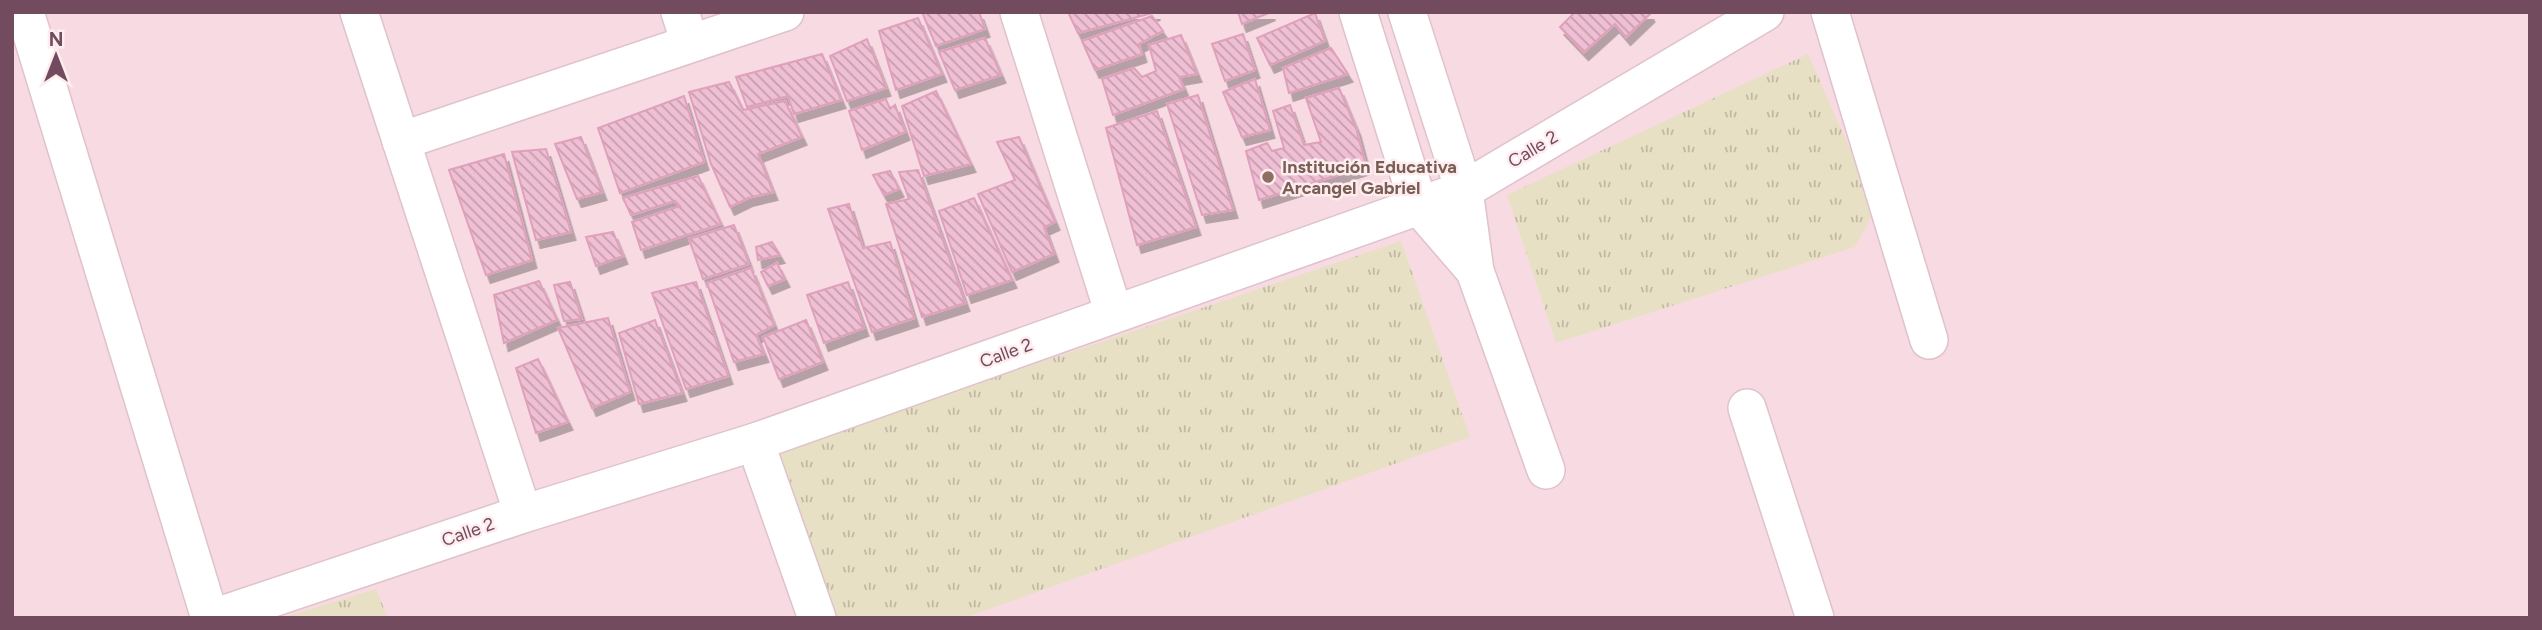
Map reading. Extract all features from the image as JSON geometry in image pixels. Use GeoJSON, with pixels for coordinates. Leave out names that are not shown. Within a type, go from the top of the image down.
{"type":"FeatureCollection","features":[{"type":"Feature","properties":{"kind":"street"},"geometry":{"type":"LineString","coordinates":[[25,12],[211,618]]}},
{"type":"Feature","properties":{"kind":"street"},"geometry":{"type":"LineString","coordinates":[[359,12],[523,514]]}},
{"type":"Feature","properties":{"kind":"street"},"geometry":{"type":"LineString","coordinates":[[401,141],[685,28],[785,12]]}},
{"type":"Feature","properties":{"kind":"street"},"geometry":{"type":"LineString","coordinates":[[1020,12],[1114,314]]}},
{"type":"Feature","properties":{"kind":"street"},"geometry":{"type":"LineString","coordinates":[[1359,12],[1419,206],[1475,271]]}},
{"type":"Feature","properties":{"kind":"street"},"geometry":{"type":"LineString","coordinates":[[1407,12],[1464,190],[1475,271],[1546,470]]}},
{"type":"Feature","properties":{"kind":"street","name":"Calle 2"},"geometry":{"type":"LineString","coordinates":[[211,618],[523,514],[755,442],[1464,190],[1765,12]]}},
{"type":"Feature","properties":{"kind":"street"},"geometry":{"type":"LineString","coordinates":[[1830,12],[1929,340]]}},
{"type":"Feature","properties":{"kind":"street"},"geometry":{"type":"LineString","coordinates":[[1747,408],[1815,618]]}},
{"type":"Feature","properties":{"kind":"street"},"geometry":{"type":"LineString","coordinates":[[755,442],[817,618]]}},
{"type":"Feature","properties":{"kind":"shaded area"},"geometry":{"type":"Polygon","coordinates":[[[12,12],[2530,12],[2530,618],[12,618],[12,12]]]}},
{"type":"Feature","properties":{"kind":"green space"},"geometry":{"type":"Polygon","coordinates":[[[1808,54],[1876,208],[1855,247],[1556,343],[1507,195],[1808,54]]]}},
{"type":"Feature","properties":{"kind":"green space"},"geometry":{"type":"Polygon","coordinates":[[[1401,241],[1470,437],[964,618],[837,618],[777,451],[1401,241]]]}},
{"type":"Feature","properties":{"kind":"green space"},"geometry":{"type":"Polygon","coordinates":[[[376,589],[388,618],[281,618],[376,589]]]}},
{"type":"Feature","properties":{"kind":"building"},"geometry":{"type":"Polygon","coordinates":[[[922,12],[979,12],[985,29],[936,46],[922,12]]]}},
{"type":"Feature","properties":{"kind":"building"},"geometry":{"type":"Polygon","coordinates":[[[1068,12],[1156,12],[1078,33],[1068,12]]]}},
{"type":"Feature","properties":{"kind":"building"},"geometry":{"type":"Polygon","coordinates":[[[1238,12],[1271,12],[1242,24],[1238,12]]]}},
{"type":"Feature","properties":{"kind":"building"},"geometry":{"type":"Polygon","coordinates":[[[1575,12],[1650,14],[1626,37],[1615,24],[1584,52],[1560,27],[1575,12]]]}},
{"type":"Feature","properties":{"kind":"building"},"geometry":{"type":"Polygon","coordinates":[[[1315,13],[1325,41],[1270,65],[1257,38],[1315,13]]]}},
{"type":"Feature","properties":{"kind":"building"},"geometry":{"type":"Polygon","coordinates":[[[1152,16],[1163,31],[1139,44],[1142,54],[1095,70],[1082,41],[1152,16]]]}},
{"type":"Feature","properties":{"kind":"building"},"geometry":{"type":"Polygon","coordinates":[[[918,18],[942,74],[896,90],[879,31],[918,18]]]}},
{"type":"Feature","properties":{"kind":"building"},"geometry":{"type":"Polygon","coordinates":[[[1243,34],[1255,70],[1225,81],[1212,44],[1243,34]]]}},
{"type":"Feature","properties":{"kind":"building"},"geometry":{"type":"Polygon","coordinates":[[[1181,35],[1197,74],[1179,77],[1184,89],[1113,115],[1102,79],[1134,68],[1142,77],[1156,71],[1149,45],[1181,35]]]}},
{"type":"Feature","properties":{"kind":"building"},"geometry":{"type":"Polygon","coordinates":[[[985,38],[1001,75],[955,90],[939,52],[985,38]]]}},
{"type":"Feature","properties":{"kind":"building"},"geometry":{"type":"Polygon","coordinates":[[[867,39],[886,88],[847,101],[830,56],[867,39]]]}},
{"type":"Feature","properties":{"kind":"building"},"geometry":{"type":"Polygon","coordinates":[[[1331,48],[1348,74],[1289,93],[1283,68],[1331,48]]]}},
{"type":"Feature","properties":{"kind":"building"},"geometry":{"type":"Polygon","coordinates":[[[822,54],[841,100],[794,114],[788,96],[747,107],[736,77],[822,54]]]}},
{"type":"Feature","properties":{"kind":"building"},"geometry":{"type":"Polygon","coordinates":[[[1255,79],[1270,130],[1242,137],[1223,92],[1255,79]]]}},
{"type":"Feature","properties":{"kind":"building"},"geometry":{"type":"Polygon","coordinates":[[[729,82],[743,110],[785,101],[802,137],[758,154],[773,192],[748,198],[730,207],[711,164],[689,92],[729,82]]]}},
{"type":"Feature","properties":{"kind":"building"},"geometry":{"type":"Polygon","coordinates":[[[1339,88],[1356,128],[1366,166],[1259,200],[1246,151],[1267,143],[1272,151],[1284,148],[1273,111],[1290,105],[1304,145],[1321,142],[1306,98],[1339,88]]]}},
{"type":"Feature","properties":{"kind":"building"},"geometry":{"type":"Polygon","coordinates":[[[936,91],[971,164],[924,176],[902,106],[936,91]]]}},
{"type":"Feature","properties":{"kind":"building"},"geometry":{"type":"Polygon","coordinates":[[[1198,95],[1233,210],[1202,215],[1167,104],[1198,95]]]}},
{"type":"Feature","properties":{"kind":"building"},"geometry":{"type":"Polygon","coordinates":[[[684,96],[704,162],[620,193],[598,128],[684,96]]]}},
{"type":"Feature","properties":{"kind":"building"},"geometry":{"type":"Polygon","coordinates":[[[886,99],[890,109],[895,105],[905,132],[862,150],[849,111],[886,99]]]}},
{"type":"Feature","properties":{"kind":"building"},"geometry":{"type":"Polygon","coordinates":[[[1157,111],[1196,227],[1137,245],[1106,128],[1157,111]]]}},
{"type":"Feature","properties":{"kind":"building"},"geometry":{"type":"Polygon","coordinates":[[[581,137],[602,192],[577,199],[555,144],[581,137]]]}},
{"type":"Feature","properties":{"kind":"building"},"geometry":{"type":"Polygon","coordinates":[[[1019,137],[1055,222],[1044,227],[1054,254],[1012,272],[978,194],[1015,180],[997,142],[1019,137]]]}},
{"type":"Feature","properties":{"kind":"building"},"geometry":{"type":"Polygon","coordinates":[[[546,149],[571,232],[536,240],[512,152],[546,149]]]}},
{"type":"Feature","properties":{"kind":"building"},"geometry":{"type":"Polygon","coordinates":[[[504,154],[532,260],[486,275],[449,170],[504,154]]]}},
{"type":"Feature","properties":{"kind":"building"},"geometry":{"type":"Polygon","coordinates":[[[918,170],[965,303],[922,317],[886,204],[909,199],[899,172],[918,170]]]}},
{"type":"Feature","properties":{"kind":"building"},"geometry":{"type":"Polygon","coordinates":[[[890,171],[899,189],[884,195],[873,175],[890,171]]]}},
{"type":"Feature","properties":{"kind":"building"},"geometry":{"type":"Polygon","coordinates":[[[698,176],[721,224],[641,250],[632,222],[680,206],[675,201],[631,215],[623,198],[698,176]]]}},
{"type":"Feature","properties":{"kind":"building"},"geometry":{"type":"Polygon","coordinates":[[[974,198],[1012,280],[967,295],[939,211],[974,198]]]}},
{"type":"Feature","properties":{"kind":"building"},"geometry":{"type":"Polygon","coordinates":[[[849,204],[863,248],[890,242],[914,318],[872,332],[828,209],[849,204]]]}},
{"type":"Feature","properties":{"kind":"building"},"geometry":{"type":"Polygon","coordinates":[[[734,225],[749,264],[703,279],[689,239],[734,225]]]}},
{"type":"Feature","properties":{"kind":"building"},"geometry":{"type":"Polygon","coordinates":[[[613,232],[623,256],[596,266],[586,237],[613,232]]]}},
{"type":"Feature","properties":{"kind":"building"},"geometry":{"type":"Polygon","coordinates":[[[772,242],[780,255],[758,260],[756,247],[772,242]]]}},
{"type":"Feature","properties":{"kind":"building"},"geometry":{"type":"Polygon","coordinates":[[[777,263],[785,279],[768,286],[761,272],[777,263]]]}},
{"type":"Feature","properties":{"kind":"building"},"geometry":{"type":"Polygon","coordinates":[[[751,268],[774,325],[756,335],[764,354],[734,362],[707,283],[751,268]]]}},
{"type":"Feature","properties":{"kind":"building"},"geometry":{"type":"Polygon","coordinates":[[[539,281],[557,320],[504,343],[494,295],[539,281]]]}},
{"type":"Feature","properties":{"kind":"building"},"geometry":{"type":"Polygon","coordinates":[[[570,282],[582,319],[564,321],[554,285],[570,282]]]}},
{"type":"Feature","properties":{"kind":"building"},"geometry":{"type":"Polygon","coordinates":[[[696,282],[728,376],[686,389],[652,293],[696,282]]]}},
{"type":"Feature","properties":{"kind":"building"},"geometry":{"type":"Polygon","coordinates":[[[848,282],[864,328],[824,343],[807,295],[848,282]]]}},
{"type":"Feature","properties":{"kind":"building"},"geometry":{"type":"Polygon","coordinates":[[[608,318],[630,392],[592,408],[558,328],[608,318]]]}},
{"type":"Feature","properties":{"kind":"building"},"geometry":{"type":"Polygon","coordinates":[[[655,320],[682,393],[639,404],[619,333],[655,320]]]}},
{"type":"Feature","properties":{"kind":"building"},"geometry":{"type":"Polygon","coordinates":[[[806,320],[823,362],[779,379],[763,337],[806,320]]]}},
{"type":"Feature","properties":{"kind":"building"},"geometry":{"type":"Polygon","coordinates":[[[538,359],[568,422],[536,433],[516,368],[538,359]]]}},
{"type":"Feature","properties":{"kind":"place","name":"Institución Educativa Arcangel Gabriel"},"geometry":{"type":"Point","coordinates":[1268,177]}}]}
